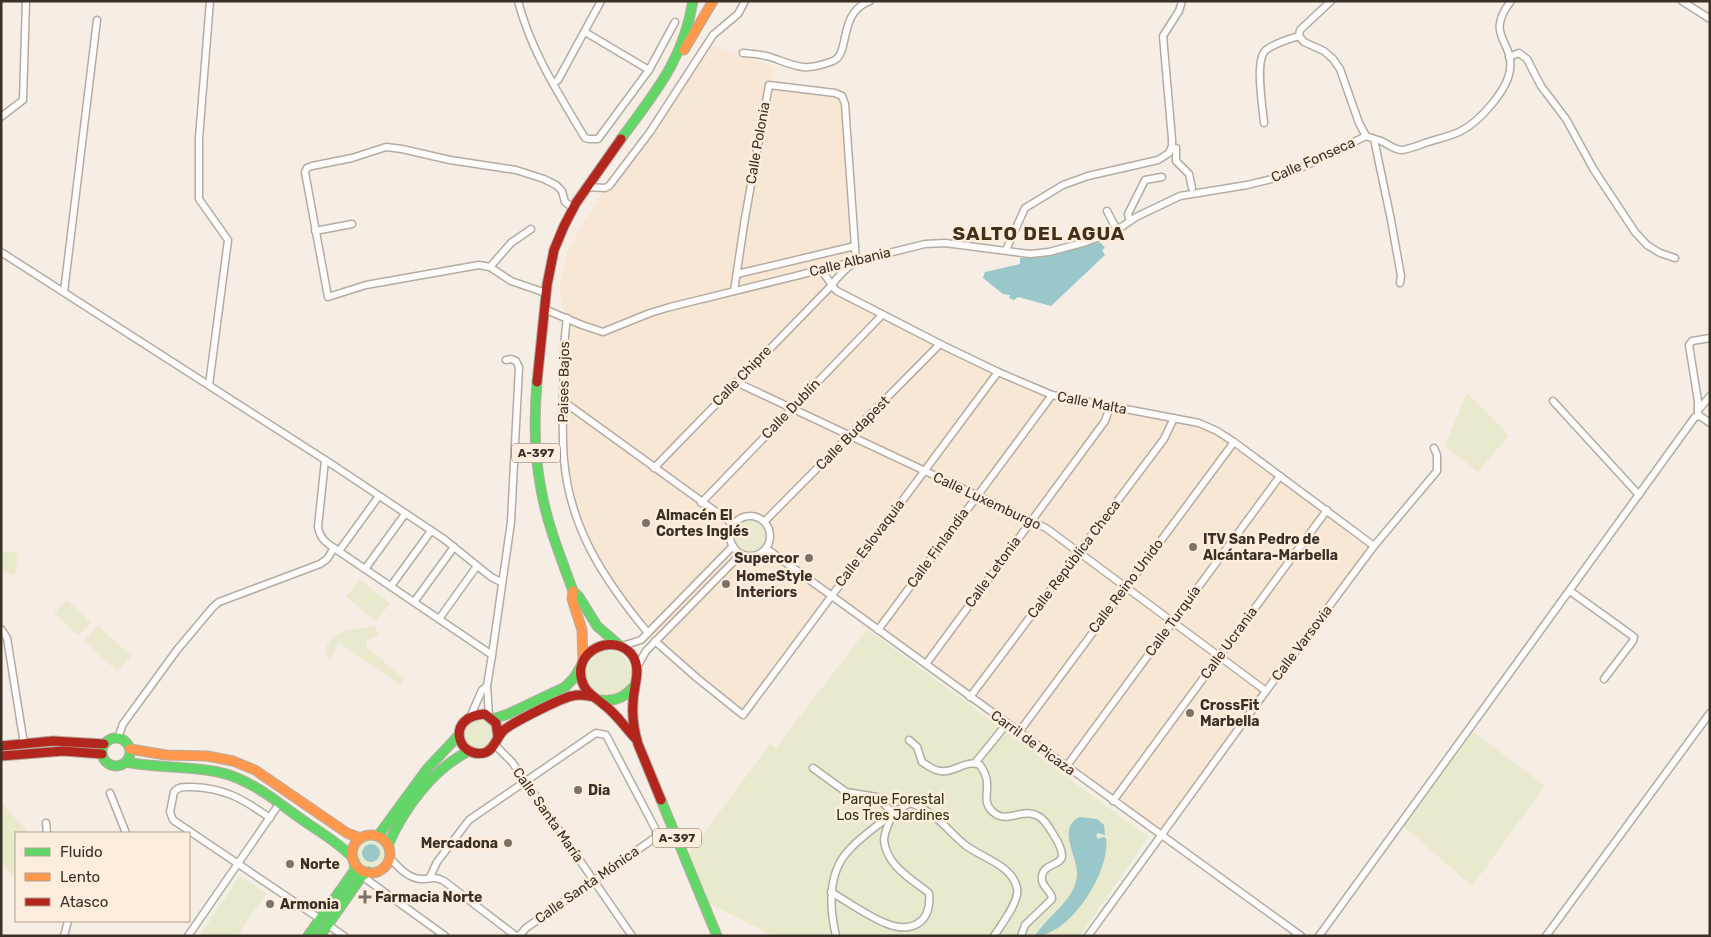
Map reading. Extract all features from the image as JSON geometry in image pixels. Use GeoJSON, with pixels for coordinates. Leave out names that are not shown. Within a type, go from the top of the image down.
{"type":"FeatureCollection","features":[{"type":"Feature","properties":{"kind":"street"},"geometry":{"type":"LineString","coordinates":[[1,118],[23,100],[26,1]]}},
{"type":"Feature","properties":{"kind":"street"},"geometry":{"type":"LineString","coordinates":[[209,386],[228,240],[199,199],[199,138],[210,1]]}},
{"type":"Feature","properties":{"kind":"street"},"geometry":{"type":"LineString","coordinates":[[518,1],[524,26],[553,84],[585,138],[593,140],[598,139],[649,70],[675,22]]}},
{"type":"Feature","properties":{"kind":"street"},"geometry":{"type":"LineString","coordinates":[[553,84],[558,80],[601,1]]}},
{"type":"Feature","properties":{"kind":"street","name":"A-397"},"geometry":{"type":"LineString","coordinates":[[693,1],[689,26],[676,59],[665,78],[573,208],[554,249],[544,310],[536,392],[535,425],[541,490],[548,520],[573,591],[579,597],[589,616],[597,626],[632,656],[637,667],[638,673],[633,698],[637,740],[717,936]]}},
{"type":"Feature","properties":{"kind":"street","name":"A-397"},"geometry":{"type":"LineString","coordinates":[[676,59],[688,45],[713,1]]}},
{"type":"Feature","properties":{"kind":"street"},"geometry":{"type":"LineString","coordinates":[[586,188],[605,188],[610,186],[650,132],[713,35],[738,14],[745,1]]}},
{"type":"Feature","properties":{"kind":"street"},"geometry":{"type":"LineString","coordinates":[[743,53],[768,56],[801,67],[835,60],[841,52],[848,22],[860,7],[870,1]]}},
{"type":"Feature","properties":{"kind":"street"},"geometry":{"type":"LineString","coordinates":[[1006,250],[1025,208],[1044,196],[1063,185],[1088,176],[1158,160],[1169,153],[1172,139],[1163,36],[1179,11],[1182,1]]}},
{"type":"Feature","properties":{"kind":"street"},"geometry":{"type":"LineString","coordinates":[[1330,1],[1300,30],[1299,36],[1304,42],[1324,50],[1340,68],[1359,123],[1366,136]]}},
{"type":"Feature","properties":{"kind":"street","name":"Calle Fonseca"},"geometry":{"type":"LineString","coordinates":[[1157,205],[1180,196],[1247,185],[1276,178],[1366,136],[1400,150],[1466,128],[1488,107],[1502,90],[1508,78],[1510,68],[1509,57],[1501,40],[1500,22],[1504,10],[1511,1]]}},
{"type":"Feature","properties":{"kind":"street"},"geometry":{"type":"LineString","coordinates":[[1682,1],[1710,19]]}},
{"type":"Feature","properties":{"kind":"street"},"geometry":{"type":"LineString","coordinates":[[64,292],[97,20]]}},
{"type":"Feature","properties":{"kind":"street"},"geometry":{"type":"LineString","coordinates":[[585,32],[649,70]]}},
{"type":"Feature","properties":{"kind":"street"},"geometry":{"type":"LineString","coordinates":[[1264,123],[1260,72],[1262,55],[1265,50],[1299,36]]}},
{"type":"Feature","properties":{"kind":"street"},"geometry":{"type":"LineString","coordinates":[[1509,57],[1516,53],[1525,56],[1541,86],[1566,119],[1586,158],[1635,232],[1647,245],[1660,253],[1675,258]]}},
{"type":"Feature","properties":{"kind":"street","name":"Calle Polonia"},"geometry":{"type":"LineString","coordinates":[[734,291],[769,85],[835,93],[842,96],[845,104],[856,261]]}},
{"type":"Feature","properties":{"kind":"street"},"geometry":{"type":"LineString","coordinates":[[1374,139],[1392,220],[1401,276],[1400,283]]}},
{"type":"Feature","properties":{"kind":"street"},"geometry":{"type":"LineString","coordinates":[[546,293],[511,281],[490,267],[479,265],[366,285],[328,297],[304,172],[307,168],[352,158],[386,147],[402,149],[450,160],[516,170],[544,179],[556,185],[562,191],[565,202],[573,208]]}},
{"type":"Feature","properties":{"kind":"street"},"geometry":{"type":"LineString","coordinates":[[1176,148],[1176,162],[1187,171],[1192,188]]}},
{"type":"Feature","properties":{"kind":"street"},"geometry":{"type":"LineString","coordinates":[[1130,221],[1128,214],[1145,180],[1162,177]]}},
{"type":"Feature","properties":{"kind":"street","name":"Calle Albania"},"geometry":{"type":"LineString","coordinates":[[544,310],[598,331],[608,331],[650,313],[925,244],[945,243],[1030,254],[1050,252],[1086,242],[1117,230],[1157,205]]}},
{"type":"Feature","properties":{"kind":"street"},"geometry":{"type":"LineString","coordinates":[[1107,211],[1117,230]]}},
{"type":"Feature","properties":{"kind":"street"},"geometry":{"type":"LineString","coordinates":[[315,231],[352,224]]}},
{"type":"Feature","properties":{"kind":"street"},"geometry":{"type":"LineString","coordinates":[[490,267],[511,243],[531,229]]}},
{"type":"Feature","properties":{"kind":"street"},"geometry":{"type":"LineString","coordinates":[[737,274],[855,246]]}},
{"type":"Feature","properties":{"kind":"street"},"geometry":{"type":"LineString","coordinates":[[1,252],[325,460],[431,531],[491,577],[501,582]]}},
{"type":"Feature","properties":{"kind":"street"},"geometry":{"type":"LineString","coordinates":[[831,286],[846,268],[856,261]]}},
{"type":"Feature","properties":{"kind":"street"},"geometry":{"type":"LineString","coordinates":[[820,270],[829,279],[831,286]]}},
{"type":"Feature","properties":{"kind":"street","name":"Calle Malta"},"geometry":{"type":"LineString","coordinates":[[831,286],[838,292],[940,344],[1052,395],[1174,418],[1217,431],[1374,546]]}},
{"type":"Feature","properties":{"kind":"street","name":"Calle Chipre"},"geometry":{"type":"LineString","coordinates":[[654,468],[831,286]]}},
{"type":"Feature","properties":{"kind":"street","name":"Calle Dublín"},"geometry":{"type":"LineString","coordinates":[[701,503],[882,315]]}},
{"type":"Feature","properties":{"kind":"street","name":"Paises Bajos"},"geometry":{"type":"LineString","coordinates":[[567,318],[564,336],[563,404],[564,462],[567,483],[578,522],[602,572],[648,633]]}},
{"type":"Feature","properties":{"kind":"street"},"geometry":{"type":"LineString","coordinates":[[1710,338],[1692,341],[1689,345],[1698,412],[1710,423]]}},
{"type":"Feature","properties":{"kind":"street","name":"Calle Budapest"},"geometry":{"type":"LineString","coordinates":[[765,521],[940,344]]}},
{"type":"Feature","properties":{"kind":"street"},"geometry":{"type":"LineString","coordinates":[[496,741],[498,727],[491,718],[487,686],[510,522],[519,367],[513,359],[506,360]]}},
{"type":"Feature","properties":{"kind":"street","name":"Calle Eslovaquia"},"geometry":{"type":"LineString","coordinates":[[655,641],[743,716],[998,372]]}},
{"type":"Feature","properties":{"kind":"street","name":"Calle Luxemburgo"},"geometry":{"type":"LineString","coordinates":[[736,382],[1046,528],[1266,691]]}},
{"type":"Feature","properties":{"kind":"street","name":"Calle Finlandia"},"geometry":{"type":"LineString","coordinates":[[878,630],[1052,395]]}},
{"type":"Feature","properties":{"kind":"street"},"geometry":{"type":"LineString","coordinates":[[1319,936],[1710,396]]}},
{"type":"Feature","properties":{"kind":"street"},"geometry":{"type":"LineString","coordinates":[[1553,401],[1640,495]]}},
{"type":"Feature","properties":{"kind":"street"},"geometry":{"type":"LineString","coordinates":[[563,404],[567,404],[701,503],[733,524]]}},
{"type":"Feature","properties":{"kind":"street","name":"Calle Letonia"},"geometry":{"type":"LineString","coordinates":[[926,664],[1105,421],[1110,407]]}},
{"type":"Feature","properties":{"kind":"street","name":"Calle República Checa"},"geometry":{"type":"LineString","coordinates":[[970,697],[1164,439],[1174,418]]}},
{"type":"Feature","properties":{"kind":"street","name":"Calle Reino Unido"},"geometry":{"type":"LineString","coordinates":[[1019,732],[1234,442]]}},
{"type":"Feature","properties":{"kind":"street","name":"Calle Varsovia"},"geometry":{"type":"LineString","coordinates":[[1088,936],[1374,546],[1437,471],[1437,456],[1434,448]]}},
{"type":"Feature","properties":{"kind":"street"},"geometry":{"type":"LineString","coordinates":[[325,460],[318,527],[320,536],[325,542],[492,655]]}},
{"type":"Feature","properties":{"kind":"street","name":"Calle Turquía"},"geometry":{"type":"LineString","coordinates":[[1066,767],[1280,476]]}},
{"type":"Feature","properties":{"kind":"street"},"geometry":{"type":"LineString","coordinates":[[118,738],[123,724],[177,650],[213,606],[219,602],[320,564],[337,550],[379,496]]}},
{"type":"Feature","properties":{"kind":"street","name":"Calle Ucrania"},"geometry":{"type":"LineString","coordinates":[[1113,801],[1326,510]]}},
{"type":"Feature","properties":{"kind":"street"},"geometry":{"type":"LineString","coordinates":[[365,569],[405,514]]}},
{"type":"Feature","properties":{"kind":"street"},"geometry":{"type":"LineString","coordinates":[[750,516],[759,517],[765,521],[770,537],[770,544],[767,549],[758,555],[749,556],[741,554],[733,546],[730,539],[730,531],[733,524],[739,518],[750,516]]}},
{"type":"Feature","properties":{"kind":"street"},"geometry":{"type":"LineString","coordinates":[[390,586],[431,531]]}},
{"type":"Feature","properties":{"kind":"street"},"geometry":{"type":"LineString","coordinates":[[470,715],[480,714],[491,718],[508,714],[565,687],[574,678],[582,663],[595,647],[606,644],[620,646],[636,643],[733,546]]}},
{"type":"Feature","properties":{"kind":"street"},"geometry":{"type":"LineString","coordinates":[[414,602],[454,548]]}},
{"type":"Feature","properties":{"kind":"street","name":"Carril de Picaza"},"geometry":{"type":"LineString","coordinates":[[767,549],[1300,936]]}},
{"type":"Feature","properties":{"kind":"street"},"geometry":{"type":"LineString","coordinates":[[637,667],[646,651],[655,641],[741,554]]}},
{"type":"Feature","properties":{"kind":"street"},"geometry":{"type":"LineString","coordinates":[[439,619],[477,566]]}},
{"type":"Feature","properties":{"kind":"street","name":"A-397"},"geometry":{"type":"LineString","coordinates":[[573,591],[572,599],[582,630],[582,683],[616,714],[637,740]]}},
{"type":"Feature","properties":{"kind":"street"},"geometry":{"type":"LineString","coordinates":[[1570,591],[1634,637],[1633,641],[1604,679]]}},
{"type":"Feature","properties":{"kind":"street"},"geometry":{"type":"LineString","coordinates":[[1,629],[7,638],[24,744]]}},
{"type":"Feature","properties":{"kind":"street"},"geometry":{"type":"LineString","coordinates":[[487,686],[482,690],[470,715],[461,725],[459,735],[462,744],[469,750],[483,753],[506,728],[569,696],[581,694],[617,700],[628,694],[635,685]]}},
{"type":"Feature","properties":{"kind":"street"},"geometry":{"type":"LineString","coordinates":[[1546,936],[1710,713]]}},
{"type":"Feature","properties":{"kind":"street"},"geometry":{"type":"LineString","coordinates":[[975,763],[1001,731]]}},
{"type":"Feature","properties":{"kind":"street","name":"Calle Santa Mónica"},"geometry":{"type":"LineString","coordinates":[[518,936],[526,928],[654,839],[657,832],[608,737],[600,732],[526,782]]}},
{"type":"Feature","properties":{"kind":"street"},"geometry":{"type":"LineString","coordinates":[[378,836],[413,787],[459,735]]}},
{"type":"Feature","properties":{"kind":"street"},"geometry":{"type":"LineString","coordinates":[[112,738],[118,738],[123,740],[130,749],[130,756],[120,766],[109,764],[104,760],[102,754],[104,744],[112,738]]}},
{"type":"Feature","properties":{"kind":"street"},"geometry":{"type":"LineString","coordinates":[[909,740],[917,747],[922,762],[940,772],[969,763],[980,765],[988,782],[986,799],[993,812],[1003,818],[1028,814],[1036,815],[1049,828],[1056,839],[1061,851],[1060,862],[1048,866],[1042,876],[1043,884],[1051,894],[1052,899],[1025,925],[1021,936]]}},
{"type":"Feature","properties":{"kind":"street"},"geometry":{"type":"LineString","coordinates":[[1,746],[74,741],[104,744]]}},
{"type":"Feature","properties":{"kind":"street","name":"Calle Santa María"},"geometry":{"type":"LineString","coordinates":[[496,741],[632,936]]}},
{"type":"Feature","properties":{"kind":"street"},"geometry":{"type":"LineString","coordinates":[[130,749],[166,755],[207,756],[255,770],[347,833],[360,838]]}},
{"type":"Feature","properties":{"kind":"street"},"geometry":{"type":"LineString","coordinates":[[469,750],[448,763],[431,781],[395,830],[388,845],[390,858],[413,877],[422,880],[430,877],[444,881],[518,936]]}},
{"type":"Feature","properties":{"kind":"street"},"geometry":{"type":"LineString","coordinates":[[1,756],[63,751],[102,754]]}},
{"type":"Feature","properties":{"kind":"street"},"geometry":{"type":"LineString","coordinates":[[126,762],[155,768],[220,772],[248,782],[345,849],[365,874],[388,894],[445,936]]}},
{"type":"Feature","properties":{"kind":"street"},"geometry":{"type":"LineString","coordinates":[[813,768],[846,792],[877,797],[893,813]]}},
{"type":"Feature","properties":{"kind":"street"},"geometry":{"type":"LineString","coordinates":[[430,877],[437,862],[469,820],[526,782]]}},
{"type":"Feature","properties":{"kind":"street"},"geometry":{"type":"LineString","coordinates":[[270,818],[242,799],[219,790],[182,787],[176,790],[170,812],[171,818],[320,920]]}},
{"type":"Feature","properties":{"kind":"street"},"geometry":{"type":"LineString","coordinates":[[110,793],[126,832]]}},
{"type":"Feature","properties":{"kind":"street"},"geometry":{"type":"LineString","coordinates":[[836,936],[832,918],[831,892],[837,866],[850,848],[893,813],[910,803],[943,822],[966,845],[1000,866],[1012,876],[1018,890],[1017,896],[994,936]]}},
{"type":"Feature","properties":{"kind":"street"},"geometry":{"type":"LineString","coordinates":[[188,936],[279,804]]}},
{"type":"Feature","properties":{"kind":"street"},"geometry":{"type":"LineString","coordinates":[[831,892],[885,924],[903,927],[917,925],[925,918],[930,904],[929,893],[906,877],[887,853],[884,838],[893,813]]}},
{"type":"Feature","properties":{"kind":"street"},"geometry":{"type":"LineString","coordinates":[[46,823],[47,832]]}},
{"type":"Feature","properties":{"kind":"street"},"geometry":{"type":"LineString","coordinates":[[308,936],[354,871],[353,849],[360,838],[369,835],[378,836],[388,845]]}},
{"type":"Feature","properties":{"kind":"street"},"geometry":{"type":"LineString","coordinates":[[320,936],[365,874],[382,870],[390,858]]}},
{"type":"Feature","properties":{"kind":"street"},"geometry":{"type":"LineString","coordinates":[[64,936],[68,922]]}},
{"type":"Feature","properties":{"kind":"street"},"geometry":{"type":"LineString","coordinates":[[328,924],[344,936]]}},
{"type":"Feature","properties":{"kind":"shaded area"},"geometry":{"type":"Polygon","coordinates":[[[707,44],[776,68],[769,84],[835,93],[845,104],[856,261],[820,270],[837,291],[1052,395],[1174,418],[1217,431],[1374,546],[1162,835],[831,596],[743,715],[655,641],[627,607],[578,522],[564,461],[567,318],[561,303],[560,283],[567,251],[605,188],[610,186],[707,44]]]}},
{"type":"Feature","properties":{"kind":"green space"},"geometry":{"type":"Polygon","coordinates":[[[1467,393],[1509,435],[1478,472],[1445,446],[1467,393]]]}},
{"type":"Feature","properties":{"kind":"green space"},"geometry":{"type":"Polygon","coordinates":[[[750,521],[761,525],[765,536],[761,547],[750,551],[739,547],[735,536],[739,525],[750,521]]]}},
{"type":"Feature","properties":{"kind":"green space"},"geometry":{"type":"Polygon","coordinates":[[[1,551],[18,553],[15,574],[1,572],[1,551]]]}},
{"type":"Feature","properties":{"kind":"green space"},"geometry":{"type":"Polygon","coordinates":[[[360,580],[390,603],[376,621],[346,597],[360,580]]]}},
{"type":"Feature","properties":{"kind":"green space"},"geometry":{"type":"Polygon","coordinates":[[[67,600],[91,623],[78,635],[54,613],[67,600]]]}},
{"type":"Feature","properties":{"kind":"green space"},"geometry":{"type":"Polygon","coordinates":[[[98,626],[131,656],[117,671],[84,640],[98,626]]]}},
{"type":"Feature","properties":{"kind":"green space"},"geometry":{"type":"Polygon","coordinates":[[[375,626],[379,636],[366,640],[367,648],[405,679],[400,685],[338,642],[331,658],[325,656],[330,640],[336,635],[350,630],[375,626]]]}},
{"type":"Feature","properties":{"kind":"green space","name":"Parque Forestal Los Tres Jardines"},"geometry":{"type":"Polygon","coordinates":[[[867,629],[1148,837],[1080,936],[773,936],[709,903],[689,853],[770,744],[776,748],[867,629]]]}},
{"type":"Feature","properties":{"kind":"green space"},"geometry":{"type":"Polygon","coordinates":[[[609,651],[621,655],[627,661],[631,673],[627,685],[621,691],[609,695],[597,691],[591,685],[587,673],[591,661],[597,655],[609,651]]]}},
{"type":"Feature","properties":{"kind":"green space"},"geometry":{"type":"Polygon","coordinates":[[[479,718],[489,723],[494,733],[489,743],[479,748],[469,743],[464,733],[469,723],[479,718]]]}},
{"type":"Feature","properties":{"kind":"green space"},"geometry":{"type":"Polygon","coordinates":[[[1472,731],[1545,786],[1472,886],[1402,825],[1472,731]]]}},
{"type":"Feature","properties":{"kind":"green space"},"geometry":{"type":"Polygon","coordinates":[[[3,805],[28,832],[15,832],[15,878],[1,863],[1,807],[3,805]]]}},
{"type":"Feature","properties":{"kind":"green space"},"geometry":{"type":"Polygon","coordinates":[[[371,839],[381,844],[386,854],[381,864],[371,869],[361,864],[356,854],[361,844],[371,839]]]}},
{"type":"Feature","properties":{"kind":"green space"},"geometry":{"type":"Polygon","coordinates":[[[240,876],[266,893],[237,936],[204,936],[201,934],[240,876]]]}},
{"type":"Feature","properties":{"kind":"water"},"geometry":{"type":"Polygon","coordinates":[[[1100,242],[1105,248],[1102,250],[1105,255],[1051,306],[1018,297],[1014,300],[1009,298],[1010,295],[1003,294],[983,278],[985,272],[1020,264],[1020,258],[1046,257],[1100,242]]]}},
{"type":"Feature","properties":{"kind":"water"},"geometry":{"type":"Polygon","coordinates":[[[1080,817],[1097,819],[1104,825],[1105,835],[1098,833],[1096,835],[1098,839],[1106,838],[1106,852],[1102,867],[1095,884],[1074,914],[1062,925],[1048,933],[1035,936],[1071,894],[1075,886],[1077,870],[1070,844],[1069,828],[1080,817]]]}},
{"type":"Feature","properties":{"kind":"water"},"geometry":{"type":"Polygon","coordinates":[[[367,844],[375,844],[380,849],[378,860],[367,862],[362,857],[362,849],[367,844]]]}},
{"type":"Feature","properties":{"kind":"traffic: fast"},"geometry":{"type":"LineString","coordinates":[[621,139],[656,91],[675,59],[693,1]]}},
{"type":"Feature","properties":{"kind":"traffic: fast"},"geometry":{"type":"LineString","coordinates":[[537,382],[535,422],[537,463],[551,528],[573,591],[579,597],[597,626],[619,645]]}},
{"type":"Feature","properties":{"kind":"traffic: fast"},"geometry":{"type":"LineString","coordinates":[[493,719],[508,714],[565,687],[574,678],[581,666]]}},
{"type":"Feature","properties":{"kind":"traffic: fast"},"geometry":{"type":"LineString","coordinates":[[600,700],[619,698],[627,694],[634,686]]}},
{"type":"Feature","properties":{"kind":"traffic: fast"},"geometry":{"type":"LineString","coordinates":[[378,836],[427,769],[459,735]]}},
{"type":"Feature","properties":{"kind":"traffic: fast"},"geometry":{"type":"LineString","coordinates":[[116,738],[126,742],[130,752],[126,762],[116,766],[106,762],[102,752],[106,742],[116,738]]}},
{"type":"Feature","properties":{"kind":"traffic: fast"},"geometry":{"type":"LineString","coordinates":[[388,845],[402,817],[421,791],[443,768],[469,751]]}},
{"type":"Feature","properties":{"kind":"traffic: fast"},"geometry":{"type":"LineString","coordinates":[[126,762],[207,770],[230,775],[242,780],[265,793],[331,839],[353,858]]}},
{"type":"Feature","properties":{"kind":"traffic: fast"},"geometry":{"type":"LineString","coordinates":[[661,800],[717,936]]}},
{"type":"Feature","properties":{"kind":"traffic: fast"},"geometry":{"type":"LineString","coordinates":[[308,936],[354,871],[355,863]]}},
{"type":"Feature","properties":{"kind":"traffic: fast"},"geometry":{"type":"LineString","coordinates":[[320,936],[362,876],[368,872]]}},
{"type":"Feature","properties":{"kind":"traffic: slow"},"geometry":{"type":"LineString","coordinates":[[684,50],[713,1]]}},
{"type":"Feature","properties":{"kind":"traffic: slow"},"geometry":{"type":"LineString","coordinates":[[573,591],[572,599],[582,630],[583,660]]}},
{"type":"Feature","properties":{"kind":"traffic: slow"},"geometry":{"type":"LineString","coordinates":[[130,749],[166,755],[207,756],[233,761],[255,770],[347,833],[360,838]]}},
{"type":"Feature","properties":{"kind":"traffic: slow"},"geometry":{"type":"LineString","coordinates":[[371,835],[384,841],[390,854],[384,867],[371,873],[358,867],[352,854],[358,841],[371,835]]}},
{"type":"Feature","properties":{"kind":"traffic: jam"},"geometry":{"type":"LineString","coordinates":[[537,382],[547,285],[554,250],[576,203],[621,139]]}},
{"type":"Feature","properties":{"kind":"traffic: jam"},"geometry":{"type":"LineString","coordinates":[[637,740],[633,735],[613,712],[590,694],[584,686],[581,674],[582,663],[588,654],[596,648],[606,645],[617,645],[626,649],[634,658],[637,669],[633,698],[634,729],[638,744],[661,800]]}},
{"type":"Feature","properties":{"kind":"traffic: jam"},"geometry":{"type":"LineString","coordinates":[[498,737],[496,723],[485,714],[472,716],[464,722],[459,736],[467,750],[475,753],[484,753],[491,749],[504,730],[537,711],[572,696],[594,697]]}},
{"type":"Feature","properties":{"kind":"traffic: jam"},"geometry":{"type":"LineString","coordinates":[[1,746],[53,741],[104,744]]}},
{"type":"Feature","properties":{"kind":"traffic: jam"},"geometry":{"type":"LineString","coordinates":[[1,756],[63,751],[102,754]]}},
{"type":"Feature","properties":{"kind":"place","name":"Almacén El Cortes Inglés"},"geometry":{"type":"Point","coordinates":[646,523]}},
{"type":"Feature","properties":{"kind":"place","name":"ITV San Pedro de Alcántara-Marbella"},"geometry":{"type":"Point","coordinates":[1193,547]}},
{"type":"Feature","properties":{"kind":"place","name":"Supercor"},"geometry":{"type":"Point","coordinates":[809,558]}},
{"type":"Feature","properties":{"kind":"place","name":"HomeStyle Interiors"},"geometry":{"type":"Point","coordinates":[726,584]}},
{"type":"Feature","properties":{"kind":"place","name":"CrossFit Marbella"},"geometry":{"type":"Point","coordinates":[1190,713]}},
{"type":"Feature","properties":{"kind":"place","name":"Dia"},"geometry":{"type":"Point","coordinates":[578,790]}},
{"type":"Feature","properties":{"kind":"place","name":"Mercadona"},"geometry":{"type":"Point","coordinates":[508,843]}},
{"type":"Feature","properties":{"kind":"place","name":"Norte"},"geometry":{"type":"Point","coordinates":[290,864]}},
{"type":"Feature","properties":{"kind":"place","name":"Farmacia Norte"},"geometry":{"type":"Point","coordinates":[365,897]}},
{"type":"Feature","properties":{"kind":"place","name":"Armonia"},"geometry":{"type":"Point","coordinates":[270,904]}},
{"type":"Feature","properties":{"kind":"district","name":"SALTO DEL AGUA"},"geometry":{"type":"Point","coordinates":[1039,233]}}]}
